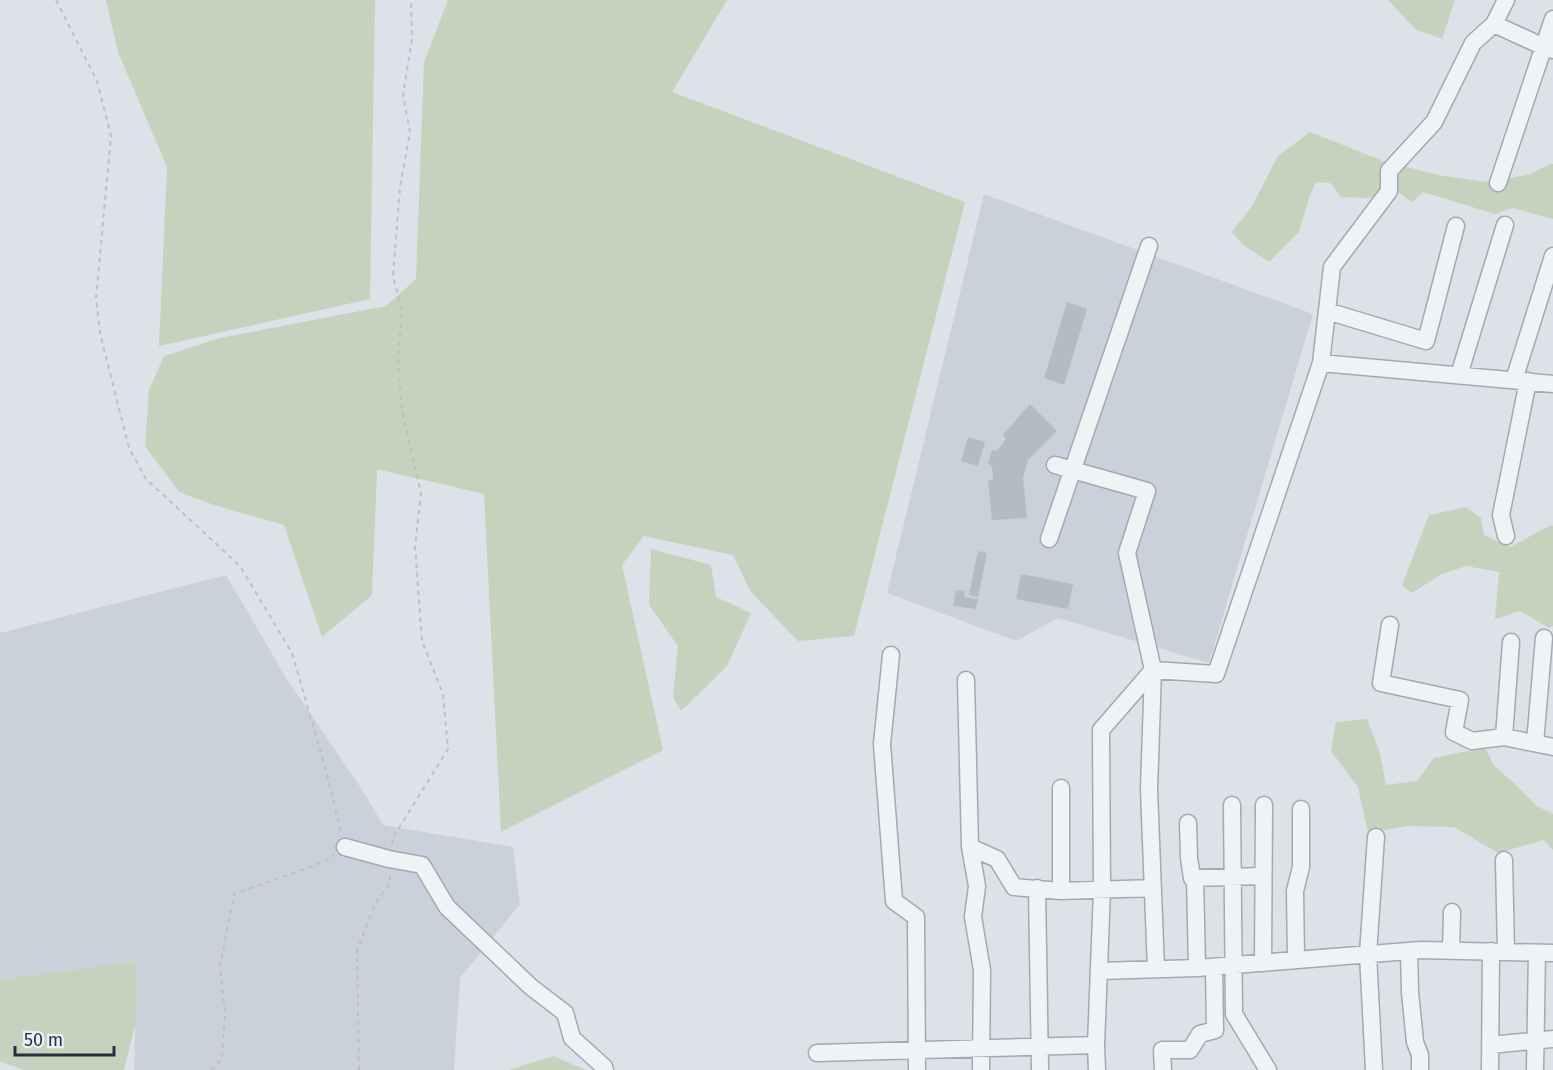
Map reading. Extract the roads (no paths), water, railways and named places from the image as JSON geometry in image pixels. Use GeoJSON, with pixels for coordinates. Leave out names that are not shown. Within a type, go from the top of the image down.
{"type":"FeatureCollection","features":[{"type":"Feature","properties":{"kind":"street"},"geometry":{"type":"LineString","coordinates":[[1153,670],[1216,674],[1321,363],[1332,267],[1389,191],[1389,171],[1434,122],[1473,42],[1494,24],[1506,0]]}},
{"type":"Feature","properties":{"kind":"street"},"geometry":{"type":"LineString","coordinates":[[1498,183],[1549,49],[1553,19]]}},
{"type":"Feature","properties":{"kind":"street"},"geometry":{"type":"LineString","coordinates":[[1494,24],[1549,49]]}},
{"type":"Feature","properties":{"kind":"street"},"geometry":{"type":"LineString","coordinates":[[1459,375],[1505,225]]}},
{"type":"Feature","properties":{"kind":"street"},"geometry":{"type":"LineString","coordinates":[[1327,311],[1426,341],[1456,226]]}},
{"type":"Feature","properties":{"kind":"street"},"geometry":{"type":"LineString","coordinates":[[1049,539],[1149,246]]}},
{"type":"Feature","properties":{"kind":"street"},"geometry":{"type":"LineString","coordinates":[[1506,536],[1501,515],[1521,381],[1553,256]]}},
{"type":"Feature","properties":{"kind":"street"},"geometry":{"type":"LineString","coordinates":[[1321,363],[1553,384]]}},
{"type":"Feature","properties":{"kind":"street"},"geometry":{"type":"LineString","coordinates":[[1055,465],[1147,491],[1127,553],[1153,670],[1149,789],[1156,969]]}},
{"type":"Feature","properties":{"kind":"street"},"geometry":{"type":"LineString","coordinates":[[1390,625],[1382,683],[1460,700],[1454,732],[1472,741],[1504,737],[1553,747]]}},
{"type":"Feature","properties":{"kind":"street"},"geometry":{"type":"LineString","coordinates":[[1535,742],[1544,638]]}},
{"type":"Feature","properties":{"kind":"street"},"geometry":{"type":"LineString","coordinates":[[1504,737],[1511,642]]}},
{"type":"Feature","properties":{"kind":"street"},"geometry":{"type":"LineString","coordinates":[[891,655],[882,744],[894,901],[916,917],[917,1070]]}},
{"type":"Feature","properties":{"kind":"street"},"geometry":{"type":"LineString","coordinates":[[1097,1070],[1102,890],[1101,730],[1153,670]]}},
{"type":"Feature","properties":{"kind":"street"},"geometry":{"type":"LineString","coordinates":[[966,680],[970,847],[977,886],[973,917],[982,970],[981,1070]]}},
{"type":"Feature","properties":{"kind":"street"},"geometry":{"type":"LineString","coordinates":[[1060,788],[1061,891]]}},
{"type":"Feature","properties":{"kind":"street"},"geometry":{"type":"LineString","coordinates":[[1232,805],[1234,1014],[1268,1070]]}},
{"type":"Feature","properties":{"kind":"street"},"geometry":{"type":"LineString","coordinates":[[1263,963],[1264,805]]}},
{"type":"Feature","properties":{"kind":"street"},"geometry":{"type":"LineString","coordinates":[[1296,960],[1295,891],[1301,867],[1301,809]]}},
{"type":"Feature","properties":{"kind":"street"},"geometry":{"type":"LineString","coordinates":[[1188,823],[1192,878],[1263,876]]}},
{"type":"Feature","properties":{"kind":"street"},"geometry":{"type":"LineString","coordinates":[[1374,1070],[1368,954],[1376,837]]}},
{"type":"Feature","properties":{"kind":"street"},"geometry":{"type":"LineString","coordinates":[[345,847],[422,865],[447,907],[531,987],[565,1013],[572,1038],[605,1070]]}},
{"type":"Feature","properties":{"kind":"street"},"geometry":{"type":"LineString","coordinates":[[970,847],[997,859],[1014,887],[1061,891],[1153,888]]}},
{"type":"Feature","properties":{"kind":"street"},"geometry":{"type":"LineString","coordinates":[[1490,1070],[1504,860]]}},
{"type":"Feature","properties":{"kind":"street"},"geometry":{"type":"LineString","coordinates":[[1163,1070],[1162,1050],[1190,1050],[1200,1034],[1215,1030],[1205,968],[1195,878]]}},
{"type":"Feature","properties":{"kind":"street"},"geometry":{"type":"LineString","coordinates":[[1037,888],[1041,1070]]}},
{"type":"Feature","properties":{"kind":"street"},"geometry":{"type":"LineString","coordinates":[[1451,950],[1452,912]]}},
{"type":"Feature","properties":{"kind":"street"},"geometry":{"type":"LineString","coordinates":[[1099,971],[1205,968],[1409,951],[1545,953],[1535,1041],[1535,1070]]}},
{"type":"Feature","properties":{"kind":"street"},"geometry":{"type":"LineString","coordinates":[[1409,951],[1411,1002],[1415,1042],[1420,1055],[1420,1070]]}},
{"type":"Feature","properties":{"kind":"street"},"geometry":{"type":"LineString","coordinates":[[1490,1045],[1553,1039]]}},
{"type":"Feature","properties":{"kind":"street"},"geometry":{"type":"LineString","coordinates":[[817,1053],[1096,1045]]}}]}
